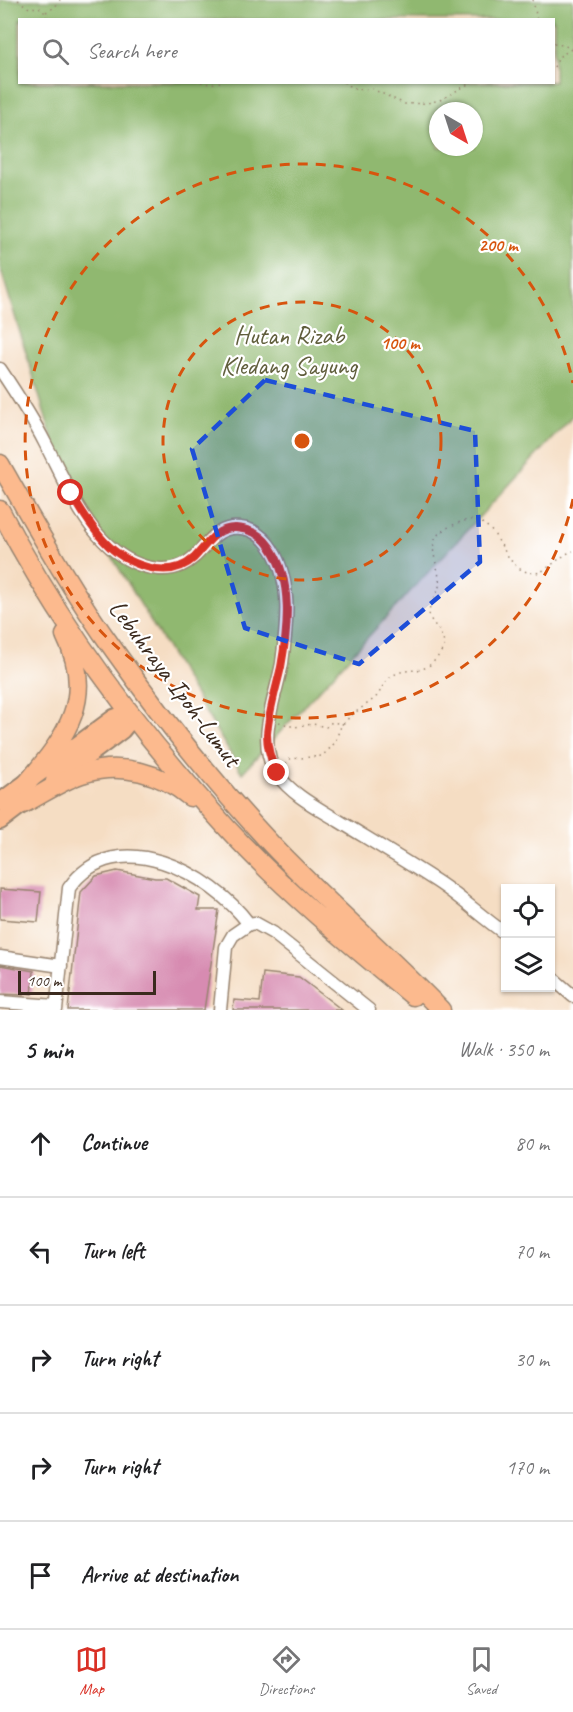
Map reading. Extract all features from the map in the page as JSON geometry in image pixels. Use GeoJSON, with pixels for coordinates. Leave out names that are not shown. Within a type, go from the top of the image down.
{"type":"FeatureCollection","features":[{"type":"Feature","properties":{"kind":"highway","name":"Lebuhraya Ipoh-Lumut"},"geometry":{"type":"LineString","coordinates":[[0,464],[113,649],[216,781],[274,847],[441,1010]]}},
{"type":"Feature","properties":{"kind":"highway"},"geometry":{"type":"LineString","coordinates":[[0,470],[43,557],[85,625],[133,695],[131,714],[147,716],[158,724],[228,806],[274,847]]}},
{"type":"Feature","properties":{"kind":"highway","name":"Lebuhraya Ipoh-Lumut"},"geometry":{"type":"LineString","coordinates":[[0,510],[34,572],[95,665],[180,774],[228,829],[319,916],[430,1010]]}},
{"type":"Feature","properties":{"kind":"highway"},"geometry":{"type":"LineString","coordinates":[[27,783],[62,739],[69,725],[78,693],[74,654],[34,572]]}},
{"type":"Feature","properties":{"kind":"highway"},"geometry":{"type":"LineString","coordinates":[[23,804],[86,772],[131,770],[155,776],[175,785],[228,829]]}},
{"type":"Feature","properties":{"kind":"main road"},"geometry":{"type":"LineString","coordinates":[[0,802],[114,718],[131,714],[122,730],[0,821]]}},
{"type":"Feature","properties":{"kind":"street"},"geometry":{"type":"LineString","coordinates":[[0,369],[87,519],[106,543],[120,554],[148,567],[172,569],[189,561],[220,531],[230,528],[252,530],[267,542],[278,559],[284,580],[287,614],[282,663],[267,735],[270,758],[277,773],[289,787],[311,803],[436,880],[501,930]]}},
{"type":"Feature","properties":{"kind":"street"},"geometry":{"type":"LineString","coordinates":[[0,1002],[56,1008],[69,888],[82,873],[105,861],[143,858],[161,861],[186,872],[221,894],[249,924]]}},
{"type":"Feature","properties":{"kind":"street"},"geometry":{"type":"LineString","coordinates":[[220,1010],[226,947],[233,935],[249,924],[255,923],[273,933],[369,1010]]}},
{"type":"Feature","properties":{"kind":"street"},"geometry":{"type":"LineString","coordinates":[[0,957],[61,966]]}},
{"type":"Feature","properties":{"kind":"street"},"geometry":{"type":"LineString","coordinates":[[555,980],[573,996]]}},
{"type":"Feature","properties":{"kind":"path"},"geometry":{"type":"LineString","coordinates":[[18,0],[29,8],[39,7],[47,18]]}},
{"type":"Feature","properties":{"kind":"path"},"geometry":{"type":"LineString","coordinates":[[45,13],[55,7],[60,0]]}},
{"type":"Feature","properties":{"kind":"path"},"geometry":{"type":"LineString","coordinates":[[533,0],[537,18]]}},
{"type":"Feature","properties":{"kind":"path"},"geometry":{"type":"LineString","coordinates":[[555,43],[573,48]]}},
{"type":"Feature","properties":{"kind":"path"},"geometry":{"type":"LineString","coordinates":[[555,65],[560,56],[573,48]]}},
{"type":"Feature","properties":{"kind":"path"},"geometry":{"type":"LineString","coordinates":[[347,84],[356,90],[372,89],[405,104],[440,100],[468,84]]}},
{"type":"Feature","properties":{"kind":"path"},"geometry":{"type":"LineString","coordinates":[[277,773],[290,759],[322,756],[335,742],[343,724],[366,703],[377,697],[383,684],[390,677],[406,671],[416,672],[427,669],[439,656],[445,645],[439,630],[429,617],[430,608],[439,586],[432,545],[440,531],[456,523],[470,520],[485,525],[512,563],[521,570],[536,574],[573,551]]}},
{"type":"Feature","properties":{"kind":"path"},"geometry":{"type":"LineString","coordinates":[[270,718],[294,727],[313,724],[326,727],[332,722],[343,724]]}},
{"type":"Feature","properties":{"kind":"highlighted area"},"geometry":{"type":"Polygon","coordinates":[[[265,380],[475,431],[480,562],[359,664],[245,628],[192,449],[265,380]]]}},
{"type":"Feature","properties":{"kind":"green space","name":"Hutan Rizab Kledang Sayung"},"geometry":{"type":"Polygon","coordinates":[[[0,0],[573,0],[573,416],[242,773],[64,477],[0,267],[0,0]]]}},
{"type":"Feature","properties":{"kind":"building"},"geometry":{"type":"Polygon","coordinates":[[[117,871],[166,878],[200,897],[198,910],[219,910],[204,1010],[68,1010],[81,892],[96,876],[117,871]]]}},
{"type":"Feature","properties":{"kind":"building"},"geometry":{"type":"Polygon","coordinates":[[[0,889],[41,892],[38,922],[0,919],[0,889]]]}},
{"type":"Feature","properties":{"kind":"building"},"geometry":{"type":"Polygon","coordinates":[[[0,965],[34,971],[32,994],[0,994],[0,965]]]}},
{"type":"Feature","properties":{"kind":"building"},"geometry":{"type":"Polygon","coordinates":[[[263,973],[299,977],[342,1010],[233,1010],[234,1000],[260,1002],[263,973]]]}},
{"type":"Feature","properties":{"kind":"route"},"geometry":{"type":"LineString","coordinates":[[71,493],[87,519],[106,543],[120,554],[148,567],[160,570],[184,565],[211,538],[220,531],[230,528],[252,530],[267,542],[278,559],[284,580],[287,614],[282,663],[267,735],[270,758],[277,773]]}}]}
